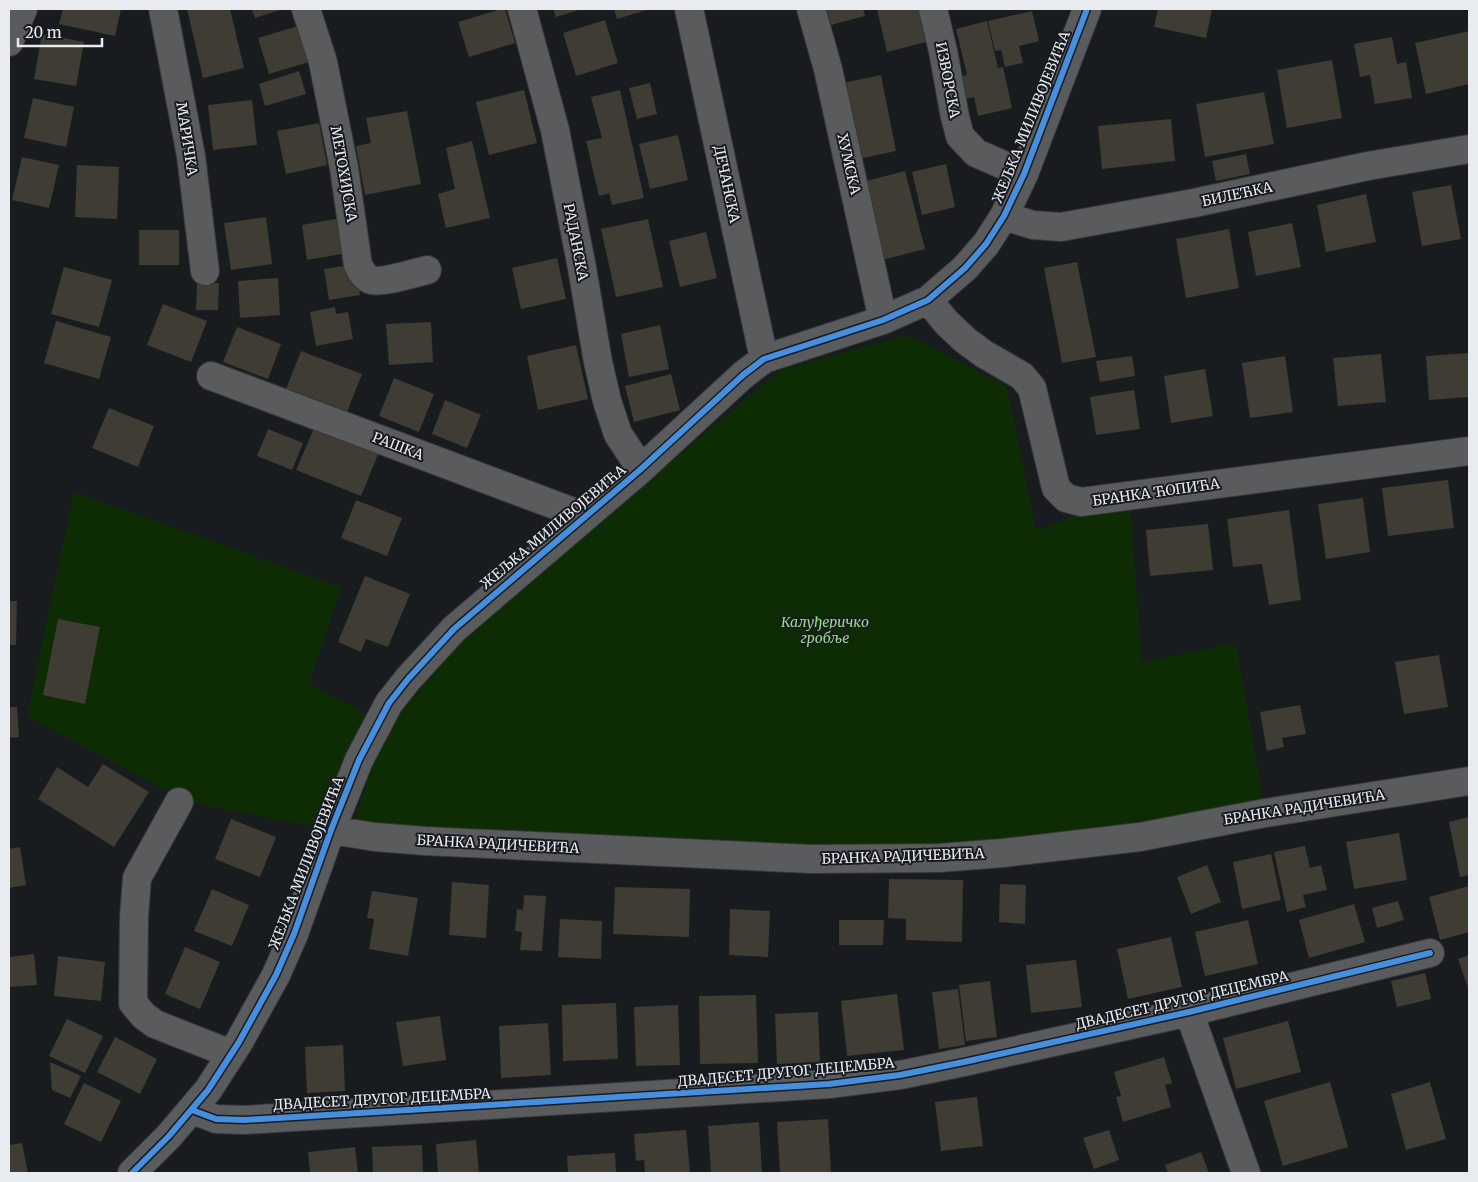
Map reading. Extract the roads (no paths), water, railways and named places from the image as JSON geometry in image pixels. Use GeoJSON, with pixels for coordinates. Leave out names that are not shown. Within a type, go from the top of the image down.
{"type":"FeatureCollection","features":[{"type":"Feature","properties":{"kind":"street"},"geometry":{"type":"LineString","coordinates":[[9,42],[23,9]]}},
{"type":"Feature","properties":{"kind":"street","name":"МАРИЧКА"},"geometry":{"type":"LineString","coordinates":[[163,9],[191,156],[205,271]]}},
{"type":"Feature","properties":{"kind":"street","name":"МЕТОХИЈСКА"},"geometry":{"type":"LineString","coordinates":[[306,9],[323,62],[344,168],[358,265],[361,272],[366,277],[377,281],[427,270]]}},
{"type":"Feature","properties":{"kind":"street","name":"РАДАНСКА"},"geometry":{"type":"LineString","coordinates":[[522,9],[555,130],[607,401],[618,434],[641,469]]}},
{"type":"Feature","properties":{"kind":"street","name":"ДЕЧАНСКА"},"geometry":{"type":"LineString","coordinates":[[689,9],[764,359]]}},
{"type":"Feature","properties":{"kind":"street","name":"ХУМСКА"},"geometry":{"type":"LineString","coordinates":[[811,9],[828,69],[883,320]]}},
{"type":"Feature","properties":{"kind":"street","name":"ИЗВОРСКА"},"geometry":{"type":"LineString","coordinates":[[933,9],[943,51],[954,117],[960,136],[976,153],[1024,174]]}},
{"type":"Feature","properties":{"kind":"street","name":"ЖЕЉКА МИЛИВОЈЕВИЋА"},"geometry":{"type":"LineString","coordinates":[[132,1173],[169,1136],[208,1090],[276,975],[359,760],[389,703],[408,679],[454,628],[641,469],[764,359],[883,320],[928,300],[965,268],[986,244],[1004,216],[1024,174],[1087,9]]}},
{"type":"Feature","properties":{"kind":"street","name":"БИЛЕЋКА"},"geometry":{"type":"LineString","coordinates":[[1004,216],[1033,225],[1061,227],[1194,203],[1368,166],[1469,149]]}},
{"type":"Feature","properties":{"kind":"street","name":"БРАНКА ЋОПИЋА"},"geometry":{"type":"LineString","coordinates":[[928,300],[964,340],[1022,376],[1032,388],[1056,488],[1066,498],[1081,502],[1469,451]]}},
{"type":"Feature","properties":{"kind":"street","name":"РАШКА"},"geometry":{"type":"LineString","coordinates":[[211,376],[584,516]]}},
{"type":"Feature","properties":{"kind":"street","name":"БРАНКА РАДИЧЕВИЋА"},"geometry":{"type":"LineString","coordinates":[[332,830],[375,837],[425,841],[812,859],[939,858],[1003,853],[1140,837],[1257,814],[1469,781]]}},
{"type":"Feature","properties":{"kind":"street"},"geometry":{"type":"LineString","coordinates":[[179,802],[137,878],[132,1003],[144,1016],[155,1024],[231,1054]]}},
{"type":"Feature","properties":{"kind":"street","name":"ДВАДЕСЕТ ДРУГОГ ДЕЦЕМБРА"},"geometry":{"type":"LineString","coordinates":[[192,1110],[216,1119],[244,1120],[829,1084],[900,1075],[1189,1012],[1430,953]]}},
{"type":"Feature","properties":{"kind":"street"},"geometry":{"type":"LineString","coordinates":[[1189,1012],[1246,1173]]}},
{"type":"Feature","properties":{"kind":"park label","name":"Калуђеричко гробље"},"geometry":{"type":"Point","coordinates":[825,630]}}]}
